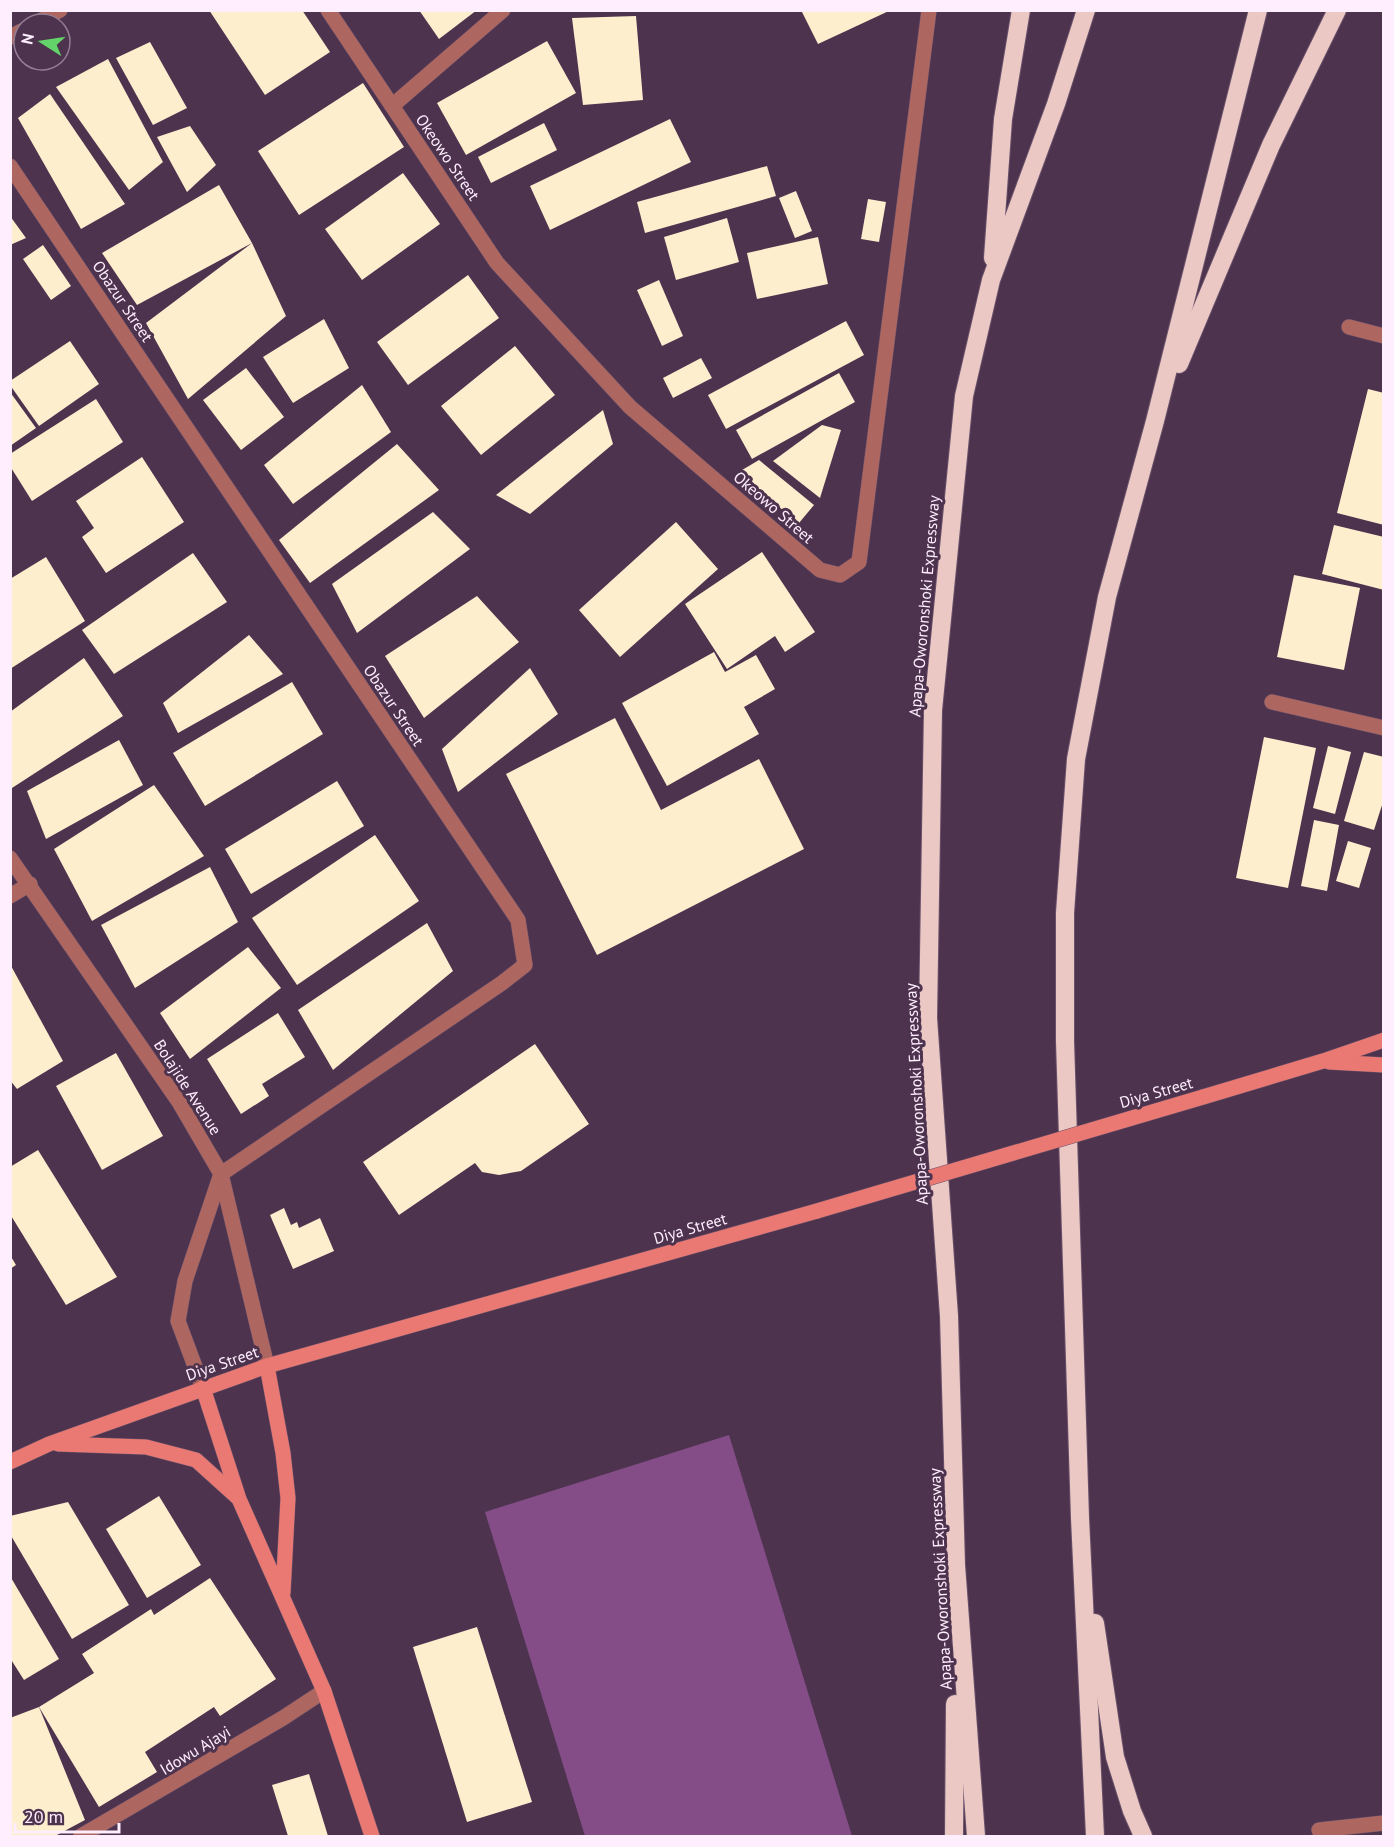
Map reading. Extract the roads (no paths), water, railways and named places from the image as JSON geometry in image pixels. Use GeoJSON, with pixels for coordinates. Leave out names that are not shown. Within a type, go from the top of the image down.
{"type":"FeatureCollection","features":[{"type":"Feature","properties":{"kind":"highway"},"geometry":{"type":"LineString","coordinates":[[991,280],[1003,119],[1021,10]]}},
{"type":"Feature","properties":{"kind":"highway"},"geometry":{"type":"LineString","coordinates":[[991,280],[1056,104],[1086,10]]}},
{"type":"Feature","properties":{"kind":"highway"},"geometry":{"type":"LineString","coordinates":[[1095,1836],[1080,1518],[1065,1041],[1065,913],[1078,748],[1107,597],[1155,421],[1258,10]]}},
{"type":"Feature","properties":{"kind":"highway"},"geometry":{"type":"LineString","coordinates":[[1155,421],[1271,144],[1337,10]]}},
{"type":"Feature","properties":{"kind":"highway","name":"Apapa-Oworonshoki Expressway"},"geometry":{"type":"LineString","coordinates":[[976,1836],[956,1565],[949,1316],[928,1018],[933,710],[964,396],[991,280]]}},
{"type":"Feature","properties":{"kind":"highway"},"geometry":{"type":"LineString","coordinates":[[1080,1518],[1115,1757],[1132,1811],[1143,1836]]}},
{"type":"Feature","properties":{"kind":"highway"},"geometry":{"type":"LineString","coordinates":[[954,1836],[956,1565]]}},
{"type":"Feature","properties":{"kind":"main road","name":"Diya Street"},"geometry":{"type":"LineString","coordinates":[[10,1462],[49,1444],[267,1366],[817,1211],[1323,1061],[1383,1040]]}},
{"type":"Feature","properties":{"kind":"main road"},"geometry":{"type":"LineString","coordinates":[[1323,1061],[1383,1065]]}},
{"type":"Feature","properties":{"kind":"main road"},"geometry":{"type":"LineString","coordinates":[[267,1366],[283,1453],[288,1498],[283,1596]]}},
{"type":"Feature","properties":{"kind":"main road"},"geometry":{"type":"LineString","coordinates":[[203,1388],[239,1498],[324,1691],[372,1836]]}},
{"type":"Feature","properties":{"kind":"main road"},"geometry":{"type":"LineString","coordinates":[[49,1444],[146,1447],[196,1460],[239,1498]]}},
{"type":"Feature","properties":{"kind":"street","name":"Okeowo Street"},"geometry":{"type":"LineString","coordinates":[[328,10],[496,263],[630,406],[820,570],[840,575],[859,562],[929,10]]}},
{"type":"Feature","properties":{"kind":"street"},"geometry":{"type":"LineString","coordinates":[[392,106],[503,10]]}},
{"type":"Feature","properties":{"kind":"street","name":"Obazur Street"},"geometry":{"type":"LineString","coordinates":[[10,166],[518,920],[525,965],[502,983],[221,1174]]}},
{"type":"Feature","properties":{"kind":"street"},"geometry":{"type":"LineString","coordinates":[[1349,327],[1383,336]]}},
{"type":"Feature","properties":{"kind":"street"},"geometry":{"type":"LineString","coordinates":[[1272,702],[1383,728]]}},
{"type":"Feature","properties":{"kind":"street","name":"Bolajide Avenue"},"geometry":{"type":"LineString","coordinates":[[10,858],[179,1102],[221,1174],[267,1366]]}},
{"type":"Feature","properties":{"kind":"street"},"geometry":{"type":"LineString","coordinates":[[10,896],[30,884]]}},
{"type":"Feature","properties":{"kind":"street"},"geometry":{"type":"LineString","coordinates":[[203,1388],[178,1321],[185,1281],[221,1174]]}},
{"type":"Feature","properties":{"kind":"street","name":"Idowu Ajayi"},"geometry":{"type":"LineString","coordinates":[[81,1836],[283,1719],[324,1691]]}},
{"type":"Feature","properties":{"kind":"street"},"geometry":{"type":"LineString","coordinates":[[1319,1830],[1383,1823]]}}]}
